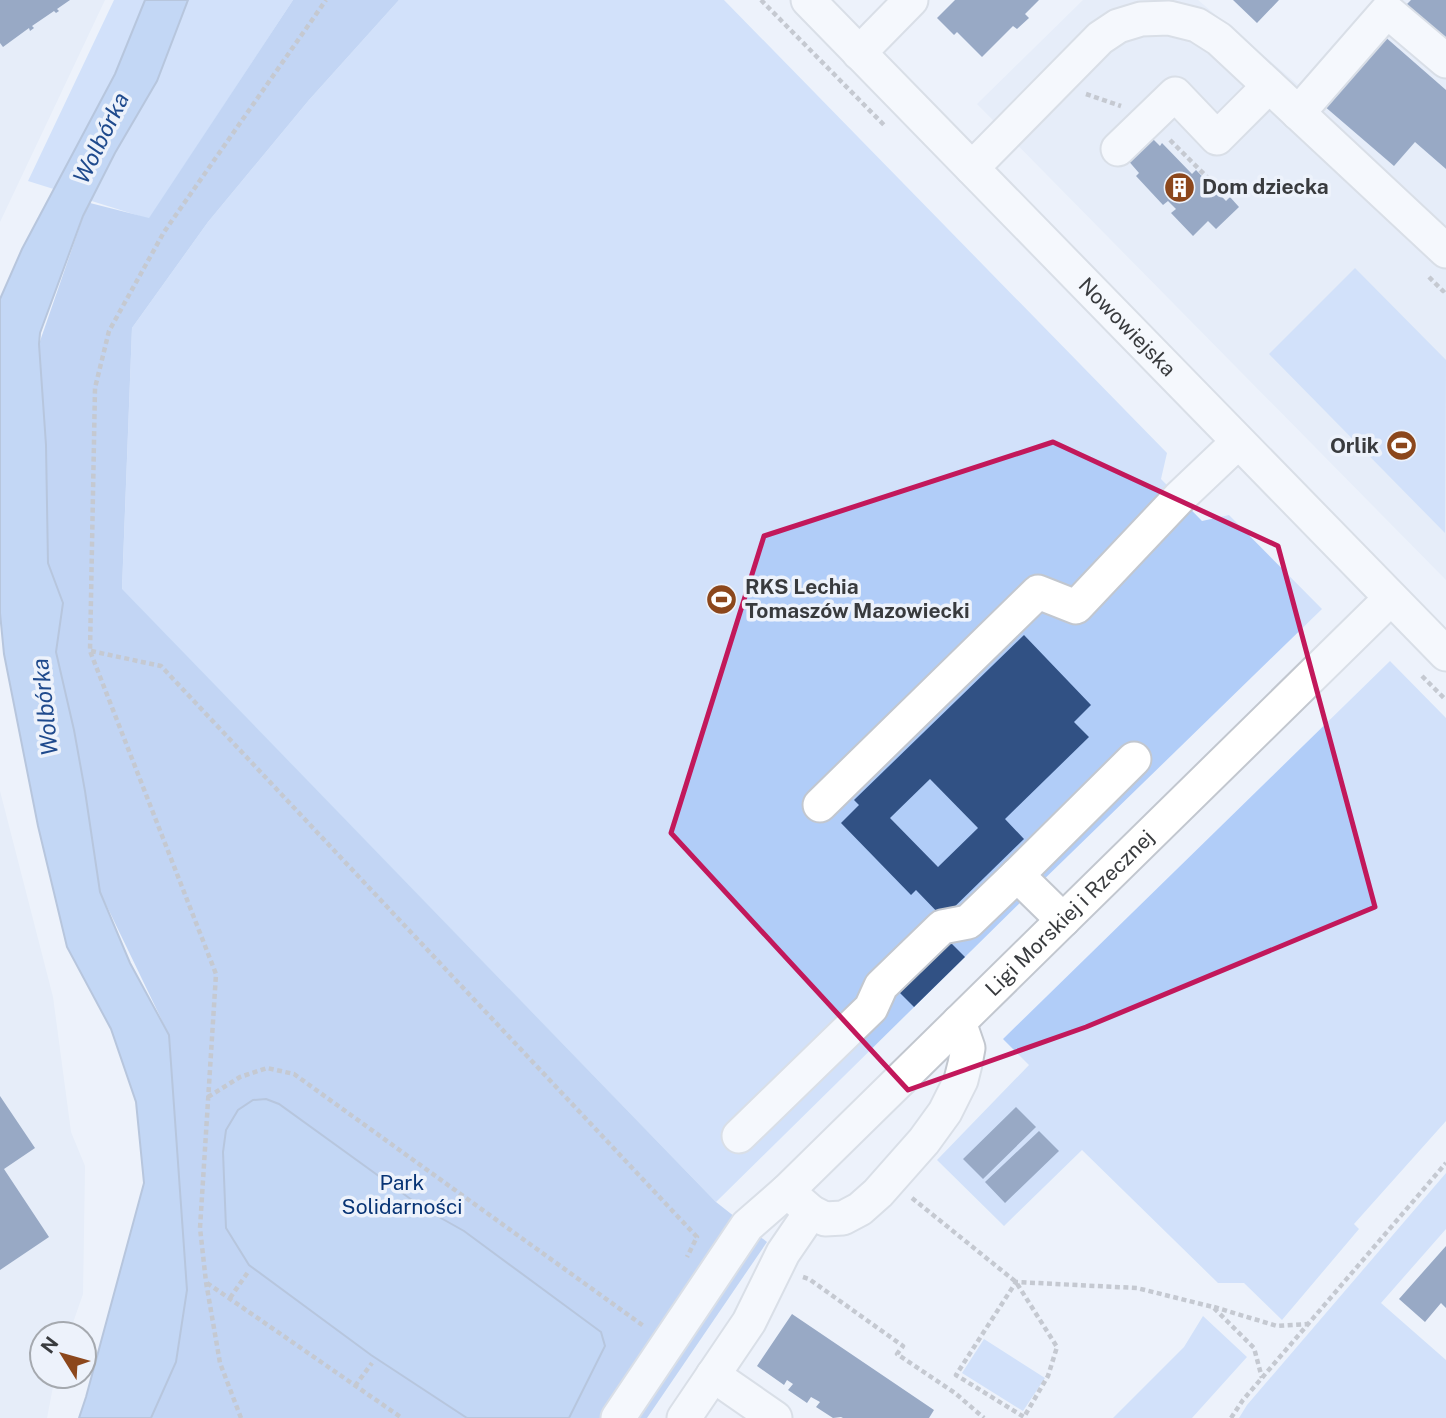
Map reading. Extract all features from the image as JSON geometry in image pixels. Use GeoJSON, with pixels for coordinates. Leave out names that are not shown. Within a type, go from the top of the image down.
{"type":"FeatureCollection","features":[{"type":"Feature","properties":{"kind":"street","name":"Nowowiejska"},"geometry":{"type":"LineString","coordinates":[[808,0],[1446,654]]}},
{"type":"Feature","properties":{"kind":"street"},"geometry":{"type":"LineString","coordinates":[[859,53],[911,0]]}},
{"type":"Feature","properties":{"kind":"street"},"geometry":{"type":"LineString","coordinates":[[1298,113],[1387,10],[1446,61]]}},
{"type":"Feature","properties":{"kind":"street"},"geometry":{"type":"LineString","coordinates":[[972,169],[1100,38],[1118,26],[1141,19],[1169,18],[1196,25],[1219,39],[1298,113],[1435,262]]}},
{"type":"Feature","properties":{"kind":"street"},"geometry":{"type":"LineString","coordinates":[[1118,149],[1175,94],[1217,138],[1269,86]]}},
{"type":"Feature","properties":{"kind":"street"},"geometry":{"type":"LineString","coordinates":[[820,805],[1038,592],[1076,607],[1179,499],[1238,442]]}},
{"type":"Feature","properties":{"kind":"street","name":"Ligi Morskiej i Rzecznej"},"geometry":{"type":"LineString","coordinates":[[618,1418],[747,1226],[799,1202],[959,1022],[1391,598]]}},
{"type":"Feature","properties":{"kind":"street"},"geometry":{"type":"LineString","coordinates":[[739,1136],[871,1008],[881,986],[942,927],[968,922],[1134,759]]}},
{"type":"Feature","properties":{"kind":"street"},"geometry":{"type":"LineString","coordinates":[[1017,874],[1063,920]]}},
{"type":"Feature","properties":{"kind":"street"},"geometry":{"type":"LineString","coordinates":[[684,1418],[748,1322],[783,1253],[799,1202],[825,1219],[843,1218],[860,1209],[891,1179],[945,1112],[961,1080],[968,1048],[959,1022]]}},
{"type":"Feature","properties":{"kind":"street"},"geometry":{"type":"LineString","coordinates":[[713,1376],[775,1418]]}},
{"type":"Feature","properties":{"kind":"path"},"geometry":{"type":"LineString","coordinates":[[242,1418],[220,1363],[200,1228],[216,974],[90,651],[95,388],[108,331],[164,232],[326,0]]}},
{"type":"Feature","properties":{"kind":"path"},"geometry":{"type":"LineString","coordinates":[[1435,262],[1443,291],[1446,288]]}},
{"type":"Feature","properties":{"kind":"path"},"geometry":{"type":"LineString","coordinates":[[90,651],[161,666],[697,1237],[685,1261]]}},
{"type":"Feature","properties":{"kind":"path"},"geometry":{"type":"LineString","coordinates":[[207,1097],[240,1077],[267,1068],[294,1074],[669,1343]]}},
{"type":"Feature","properties":{"kind":"path"},"geometry":{"type":"LineString","coordinates":[[1231,1418],[1243,1400],[1446,1163]]}},
{"type":"Feature","properties":{"kind":"path"},"geometry":{"type":"LineString","coordinates":[[891,1179],[1016,1282],[1057,1347],[1048,1376],[1024,1417],[956,1375],[1016,1282]]}},
{"type":"Feature","properties":{"kind":"path"},"geometry":{"type":"LineString","coordinates":[[230,1298],[248,1272]]}},
{"type":"Feature","properties":{"kind":"path"},"geometry":{"type":"LineString","coordinates":[[797,1275],[809,1279],[903,1346],[897,1354],[956,1393],[984,1418]]}},
{"type":"Feature","properties":{"kind":"path"},"geometry":{"type":"LineString","coordinates":[[206,1282],[402,1418]]}},
{"type":"Feature","properties":{"kind":"path"},"geometry":{"type":"LineString","coordinates":[[1016,1282],[1137,1287],[1277,1326],[1308,1324]]}},
{"type":"Feature","properties":{"kind":"path"},"geometry":{"type":"LineString","coordinates":[[1213,1307],[1254,1348],[1262,1378]]}},
{"type":"Feature","properties":{"kind":"path"},"geometry":{"type":"LineString","coordinates":[[355,1386],[372,1363]]}},
{"type":"Feature","properties":{"kind":"highlighted area"},"geometry":{"type":"Polygon","coordinates":[[[1053,442],[1278,546],[1375,907],[1086,1027],[908,1090],[671,833],[764,536],[1053,442]]]}},
{"type":"Feature","properties":{"kind":"shaded area"},"geometry":{"type":"Polygon","coordinates":[[[0,0],[105,0],[0,222],[0,0]]]}},
{"type":"Feature","properties":{"kind":"shaded area"},"geometry":{"type":"Polygon","coordinates":[[[114,0],[293,0],[149,219],[28,181],[114,0]]]}},
{"type":"Feature","properties":{"kind":"shaded area","name":"RKS Lechia Tomaszów Mazowiecki"},"geometry":{"type":"Polygon","coordinates":[[[399,0],[724,0],[1167,453],[1161,479],[1202,521],[1229,515],[1322,609],[716,1202],[122,590],[132,328],[208,222],[309,100],[399,0]]]}},
{"type":"Feature","properties":{"kind":"shaded area"},"geometry":{"type":"Polygon","coordinates":[[[1083,0],[1198,0],[1302,88],[1378,0],[1446,0],[1446,580],[977,104],[1083,0]]]}},
{"type":"Feature","properties":{"kind":"shaded area","name":"Orlik"},"geometry":{"type":"Polygon","coordinates":[[[1355,268],[1446,360],[1445,533],[1269,354],[1355,268]]]}},
{"type":"Feature","properties":{"kind":"shaded area"},"geometry":{"type":"Polygon","coordinates":[[[1390,661],[1446,718],[1446,1121],[1354,1224],[1359,1229],[1282,1320],[1244,1283],[1218,1283],[1082,1150],[1004,1226],[937,1160],[1029,1065],[1003,1039],[1390,661]]]}},
{"type":"Feature","properties":{"kind":"shaded area"},"geometry":{"type":"Polygon","coordinates":[[[0,791],[53,997],[71,1132],[85,1166],[83,1294],[74,1320],[28,1320],[28,1390],[52,1390],[47,1418],[0,1418],[0,791]]]}},
{"type":"Feature","properties":{"kind":"shaded area"},"geometry":{"type":"Polygon","coordinates":[[[1446,1173],[1446,1229],[1381,1303],[1446,1360],[1446,1418],[1239,1418],[1247,1405],[1446,1173]]]}},
{"type":"Feature","properties":{"kind":"shaded area"},"geometry":{"type":"Polygon","coordinates":[[[1203,1316],[1247,1357],[1192,1418],[1113,1418],[1184,1347],[1203,1316]]]}},
{"type":"Feature","properties":{"kind":"shaded area"},"geometry":{"type":"Polygon","coordinates":[[[984,1339],[1045,1378],[1023,1411],[962,1373],[984,1339]]]}},
{"type":"Feature","properties":{"kind":"green space","name":"Park Solidarności"},"geometry":{"type":"Polygon","coordinates":[[[293,0],[399,0],[309,100],[208,222],[132,328],[122,589],[716,1202],[767,1242],[647,1418],[150,1418],[169,1035],[100,892],[74,730],[56,652],[48,563],[39,344],[90,203],[149,218],[293,0]]]}},
{"type":"Feature","properties":{"kind":"water","name":"Wolbórka"},"geometry":{"type":"Polygon","coordinates":[[[145,0],[188,0],[157,81],[115,153],[83,216],[40,333],[39,344],[46,445],[48,563],[63,603],[56,652],[74,730],[100,892],[130,963],[169,1035],[187,1290],[176,1362],[151,1418],[79,1418],[88,1390],[98,1390],[98,1353],[144,1183],[136,1102],[111,1029],[67,947],[38,826],[4,654],[0,613],[0,299],[22,249],[115,74],[145,0]]]}},
{"type":"Feature","properties":{"kind":"water"},"geometry":{"type":"Polygon","coordinates":[[[266,1099],[279,1104],[423,1208],[464,1231],[601,1332],[605,1346],[569,1418],[467,1418],[371,1355],[249,1265],[226,1228],[223,1152],[226,1130],[238,1110],[253,1100],[266,1099]]]}},
{"type":"Feature","properties":{"kind":"building"},"geometry":{"type":"Polygon","coordinates":[[[0,0],[70,0],[57,9],[59,11],[54,11],[32,26],[34,28],[30,31],[29,28],[3,47],[0,43],[0,0]]]}},
{"type":"Feature","properties":{"kind":"building"},"geometry":{"type":"Polygon","coordinates":[[[955,0],[1039,0],[1025,14],[1029,18],[1017,29],[1013,26],[982,57],[957,32],[954,35],[937,18],[955,0]]]}},
{"type":"Feature","properties":{"kind":"building"},"geometry":{"type":"Polygon","coordinates":[[[1233,0],[1279,0],[1257,23],[1233,0]]]}},
{"type":"Feature","properties":{"kind":"building"},"geometry":{"type":"Polygon","coordinates":[[[1411,0],[1446,0],[1446,40],[1406,5],[1411,0]]]}},
{"type":"Feature","properties":{"kind":"building"},"geometry":{"type":"Polygon","coordinates":[[[1383,35],[1446,90],[1446,169],[1415,142],[1394,166],[1323,105],[1383,35]]]}},
{"type":"Feature","properties":{"kind":"building","name":"Dom dziecka"},"geometry":{"type":"Polygon","coordinates":[[[1149,135],[1160,146],[1162,143],[1192,174],[1196,170],[1226,201],[1230,197],[1239,207],[1216,229],[1208,221],[1193,236],[1171,213],[1176,209],[1168,201],[1163,205],[1136,176],[1139,173],[1126,158],[1149,135]]]}},
{"type":"Feature","properties":{"kind":"building"},"geometry":{"type":"Polygon","coordinates":[[[1024,635],[1091,705],[1074,722],[1089,737],[1005,819],[1024,839],[943,918],[916,890],[911,895],[841,823],[859,805],[854,800],[1024,635]],[[930,779],[890,818],[938,867],[978,828],[930,779]]]}},
{"type":"Feature","properties":{"kind":"building"},"geometry":{"type":"Polygon","coordinates":[[[939,931],[965,957],[914,1007],[888,981],[939,931]]]}},
{"type":"Feature","properties":{"kind":"building"},"geometry":{"type":"Polygon","coordinates":[[[0,1096],[35,1148],[4,1169],[49,1237],[0,1270],[0,1096]]]}},
{"type":"Feature","properties":{"kind":"building"},"geometry":{"type":"Polygon","coordinates":[[[1016,1107],[1036,1127],[983,1179],[963,1159],[1016,1107]]]}},
{"type":"Feature","properties":{"kind":"building"},"geometry":{"type":"Polygon","coordinates":[[[1039,1131],[1059,1151],[1005,1203],[985,1182],[1039,1131]]]}},
{"type":"Feature","properties":{"kind":"building"},"geometry":{"type":"Polygon","coordinates":[[[1446,1246],[1446,1308],[1441,1303],[1425,1322],[1399,1299],[1446,1246]]]}},
{"type":"Feature","properties":{"kind":"building"},"geometry":{"type":"Polygon","coordinates":[[[792,1314],[934,1410],[929,1418],[833,1418],[816,1407],[820,1402],[811,1397],[807,1403],[788,1390],[793,1384],[787,1380],[784,1385],[757,1366],[792,1314]]]}},
{"type":"Feature","properties":{"kind":"place","name":"Dom dziecka"},"geometry":{"type":"Point","coordinates":[1179,187]}},
{"type":"Feature","properties":{"kind":"place","name":"Orlik"},"geometry":{"type":"Point","coordinates":[1402,446]}},
{"type":"Feature","properties":{"kind":"place","name":"RKS Lechia Tomaszów Mazowiecki"},"geometry":{"type":"Point","coordinates":[722,599]}}]}
